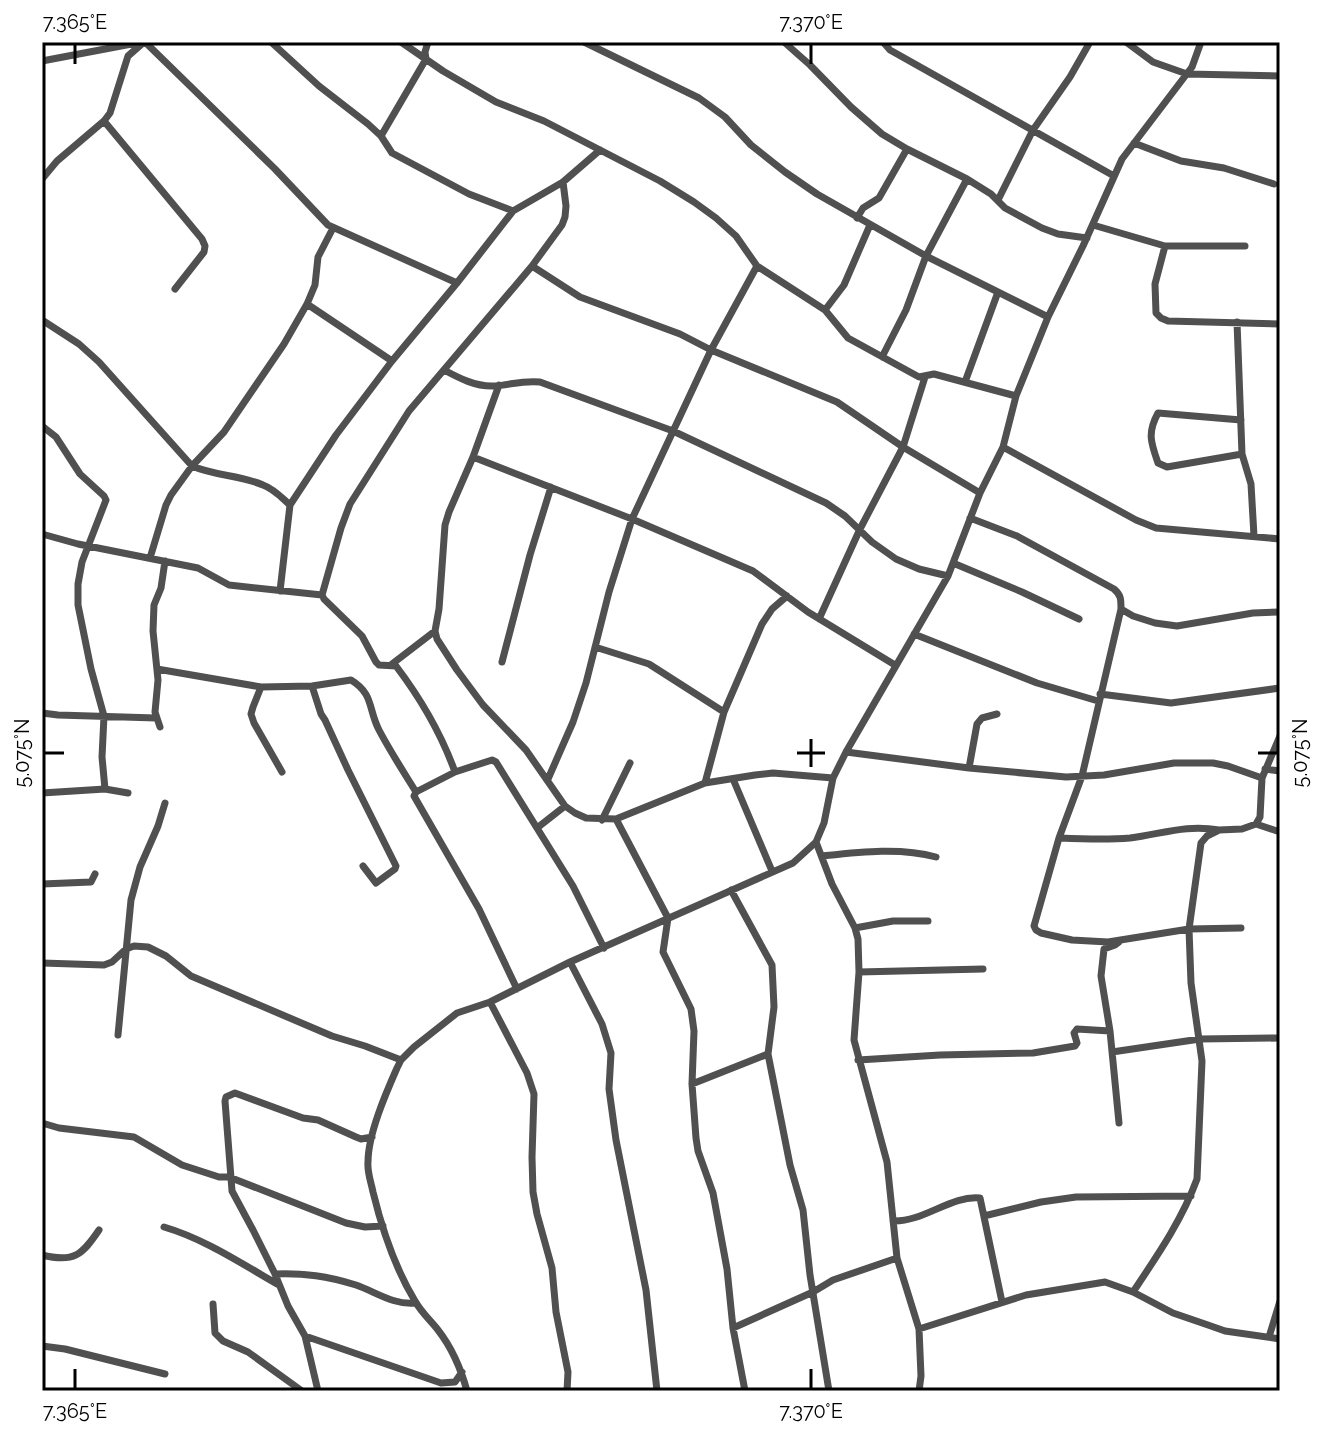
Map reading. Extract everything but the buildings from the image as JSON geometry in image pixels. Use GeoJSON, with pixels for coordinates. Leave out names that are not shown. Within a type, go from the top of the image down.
{"type":"FeatureCollection","features":[{"type":"Feature","properties":{"kind":"street"},"geometry":{"type":"LineString","coordinates":[[42,61],[144,42]]}},
{"type":"Feature","properties":{"kind":"street"},"geometry":{"type":"LineString","coordinates":[[42,179],[57,161],[104,121],[113,105],[128,56],[144,42]]}},
{"type":"Feature","properties":{"kind":"street"},"geometry":{"type":"LineString","coordinates":[[144,42],[333,228],[457,283]]}},
{"type":"Feature","properties":{"kind":"street"},"geometry":{"type":"LineString","coordinates":[[271,42],[319,86],[368,124],[392,153],[469,194],[513,211]]}},
{"type":"Feature","properties":{"kind":"street"},"geometry":{"type":"LineString","coordinates":[[401,42],[496,102],[544,121],[660,181],[716,218],[736,236],[757,266],[825,310],[848,338],[919,377],[934,374],[1016,396]]}},
{"type":"Feature","properties":{"kind":"street"},"geometry":{"type":"LineString","coordinates":[[381,136],[426,59],[428,42]]}},
{"type":"Feature","properties":{"kind":"street"},"geometry":{"type":"LineString","coordinates":[[584,42],[699,98],[725,117],[751,145],[785,172],[857,218],[1048,317]]}},
{"type":"Feature","properties":{"kind":"street"},"geometry":{"type":"LineString","coordinates":[[784,42],[882,134],[967,179],[1005,208],[1042,228],[1087,238]]}},
{"type":"Feature","properties":{"kind":"street"},"geometry":{"type":"LineString","coordinates":[[883,42],[890,50],[1114,176]]}},
{"type":"Feature","properties":{"kind":"street"},"geometry":{"type":"LineString","coordinates":[[998,200],[1033,130],[1090,42]]}},
{"type":"Feature","properties":{"kind":"street"},"geometry":{"type":"LineString","coordinates":[[1126,42],[1153,62],[1187,74],[1280,76]]}},
{"type":"Feature","properties":{"kind":"street"},"geometry":{"type":"LineString","coordinates":[[467,1391],[462,1372],[440,1333],[415,1303],[383,1226],[368,1166],[372,1137],[387,1090],[401,1060],[457,1013],[490,1002],[570,962],[793,863],[816,842],[824,823],[833,778],[948,576],[980,493],[1003,447],[1016,396],[1048,317],[1122,159],[1187,74],[1201,42]]}},
{"type":"Feature","properties":{"kind":"street"},"geometry":{"type":"LineString","coordinates":[[104,121],[205,246],[204,252],[175,289]]}},
{"type":"Feature","properties":{"kind":"street"},"geometry":{"type":"LineString","coordinates":[[1134,143],[1181,161],[1224,168],[1274,184]]}},
{"type":"Feature","properties":{"kind":"street"},"geometry":{"type":"LineString","coordinates":[[857,218],[863,208],[879,198],[907,149]]}},
{"type":"Feature","properties":{"kind":"street"},"geometry":{"type":"LineString","coordinates":[[280,591],[290,505],[336,435],[513,211],[563,182],[600,150]]}},
{"type":"Feature","properties":{"kind":"street"},"geometry":{"type":"LineString","coordinates":[[882,357],[906,310],[926,256],[967,179]]}},
{"type":"Feature","properties":{"kind":"street"},"geometry":{"type":"LineString","coordinates":[[435,631],[392,664],[379,665],[376,662],[362,636],[322,595],[341,528],[350,504],[409,411],[532,266],[562,225],[565,217],[563,182]]}},
{"type":"Feature","properties":{"kind":"street"},"geometry":{"type":"LineString","coordinates":[[825,310],[844,285],[870,225]]}},
{"type":"Feature","properties":{"kind":"street"},"geometry":{"type":"LineString","coordinates":[[1093,225],[1165,246],[1245,246]]}},
{"type":"Feature","properties":{"kind":"street"},"geometry":{"type":"LineString","coordinates":[[150,558],[166,505],[192,466],[224,432],[284,344],[307,304],[315,285],[318,257],[333,228]]}},
{"type":"Feature","properties":{"kind":"street"},"geometry":{"type":"LineString","coordinates":[[1165,246],[1155,284],[1156,313],[1161,318],[1168,321],[1280,324]]}},
{"type":"Feature","properties":{"kind":"street"},"geometry":{"type":"LineString","coordinates":[[532,266],[580,297],[680,334],[837,402],[903,447],[980,493]]}},
{"type":"Feature","properties":{"kind":"street"},"geometry":{"type":"LineString","coordinates":[[548,779],[586,683],[609,592],[632,519],[711,350],[757,266]]}},
{"type":"Feature","properties":{"kind":"street"},"geometry":{"type":"LineString","coordinates":[[965,382],[998,292]]}},
{"type":"Feature","properties":{"kind":"street"},"geometry":{"type":"LineString","coordinates":[[307,304],[392,361]]}},
{"type":"Feature","properties":{"kind":"street"},"geometry":{"type":"LineString","coordinates":[[42,320],[79,344],[99,362],[192,466],[205,472],[263,485],[290,505]]}},
{"type":"Feature","properties":{"kind":"street"},"geometry":{"type":"LineString","coordinates":[[1237,322],[1242,454],[1251,484],[1254,536]]}},
{"type":"Feature","properties":{"kind":"street"},"geometry":{"type":"LineString","coordinates":[[444,370],[481,386],[540,382],[673,431],[826,503],[896,559],[948,576]]}},
{"type":"Feature","properties":{"kind":"street"},"geometry":{"type":"LineString","coordinates":[[819,619],[860,529],[903,447],[925,377]]}},
{"type":"Feature","properties":{"kind":"street"},"geometry":{"type":"LineString","coordinates":[[499,385],[445,525],[435,631],[437,639],[483,705],[526,750],[565,806],[586,818],[616,819],[705,783],[773,773],[833,778]]}},
{"type":"Feature","properties":{"kind":"street"},"geometry":{"type":"LineString","coordinates":[[1241,420],[1158,413],[1152,425],[1151,442],[1158,463],[1167,467],[1242,454]]}},
{"type":"Feature","properties":{"kind":"street"},"geometry":{"type":"LineString","coordinates":[[42,426],[56,437],[80,474],[106,500],[82,562],[78,584],[78,605],[104,716],[102,757],[105,789]]}},
{"type":"Feature","properties":{"kind":"street"},"geometry":{"type":"LineString","coordinates":[[1003,447],[1156,528],[1280,539]]}},
{"type":"Feature","properties":{"kind":"street"},"geometry":{"type":"LineString","coordinates":[[473,457],[632,519],[753,571],[819,619],[895,665]]}},
{"type":"Feature","properties":{"kind":"street"},"geometry":{"type":"LineString","coordinates":[[502,662],[551,487]]}},
{"type":"Feature","properties":{"kind":"street"},"geometry":{"type":"LineString","coordinates":[[970,518],[1017,536],[1120,594],[1121,609],[1082,776],[1059,838],[1034,926],[1036,930],[1038,933],[1088,942],[1189,929],[1241,928]]}},
{"type":"Feature","properties":{"kind":"street"},"geometry":{"type":"LineString","coordinates":[[42,534],[203,570],[229,585],[322,595]]}},
{"type":"Feature","properties":{"kind":"street"},"geometry":{"type":"LineString","coordinates":[[160,727],[156,718],[157,669],[153,631],[154,605],[161,588],[165,561]]}},
{"type":"Feature","properties":{"kind":"street"},"geometry":{"type":"LineString","coordinates":[[953,563],[1079,619]]}},
{"type":"Feature","properties":{"kind":"street"},"geometry":{"type":"LineString","coordinates":[[705,783],[724,712],[762,624],[772,609],[787,596]]}},
{"type":"Feature","properties":{"kind":"street"},"geometry":{"type":"LineString","coordinates":[[1121,609],[1155,623],[1177,626],[1253,613],[1280,612]]}},
{"type":"Feature","properties":{"kind":"street"},"geometry":{"type":"LineString","coordinates":[[914,634],[1037,683],[1099,698],[1171,703],[1280,688]]}},
{"type":"Feature","properties":{"kind":"street"},"geometry":{"type":"LineString","coordinates":[[595,647],[649,664],[724,712]]}},
{"type":"Feature","properties":{"kind":"street"},"geometry":{"type":"LineString","coordinates":[[392,664],[416,693],[445,745],[455,772]]}},
{"type":"Feature","properties":{"kind":"street"},"geometry":{"type":"LineString","coordinates":[[157,669],[261,687],[312,686],[351,680],[366,693],[378,729],[479,909],[517,989]]}},
{"type":"Feature","properties":{"kind":"street"},"geometry":{"type":"LineString","coordinates":[[312,686],[321,714],[396,866],[376,883],[363,866]]}},
{"type":"Feature","properties":{"kind":"street"},"geometry":{"type":"LineString","coordinates":[[261,687],[251,714],[282,772]]}},
{"type":"Feature","properties":{"kind":"street"},"geometry":{"type":"LineString","coordinates":[[42,713],[156,718]]}},
{"type":"Feature","properties":{"kind":"street"},"geometry":{"type":"LineString","coordinates":[[969,768],[977,724],[982,718],[997,714]]}},
{"type":"Feature","properties":{"kind":"street"},"geometry":{"type":"LineString","coordinates":[[1256,824],[1260,817],[1264,774],[1280,736]]}},
{"type":"Feature","properties":{"kind":"street"},"geometry":{"type":"LineString","coordinates":[[846,752],[1066,777],[1104,775],[1174,763],[1228,766],[1264,774],[1280,771]]}},
{"type":"Feature","properties":{"kind":"street"},"geometry":{"type":"LineString","coordinates":[[416,792],[455,772],[492,760],[496,762],[573,886],[604,948]]}},
{"type":"Feature","properties":{"kind":"street"},"geometry":{"type":"LineString","coordinates":[[602,820],[630,763]]}},
{"type":"Feature","properties":{"kind":"street"},"geometry":{"type":"LineString","coordinates":[[733,779],[772,871]]}},
{"type":"Feature","properties":{"kind":"street"},"geometry":{"type":"LineString","coordinates":[[42,793],[105,789],[128,793]]}},
{"type":"Feature","properties":{"kind":"street"},"geometry":{"type":"LineString","coordinates":[[118,1035],[131,900],[140,867],[165,803]]}},
{"type":"Feature","properties":{"kind":"street"},"geometry":{"type":"LineString","coordinates":[[537,828],[565,806]]}},
{"type":"Feature","properties":{"kind":"street"},"geometry":{"type":"LineString","coordinates":[[616,819],[668,918],[663,952],[691,1009],[694,1031],[692,1084],[698,1151],[713,1193],[745,1391]]}},
{"type":"Feature","properties":{"kind":"street"},"geometry":{"type":"LineString","coordinates":[[1059,838],[1103,840],[1190,827],[1242,829],[1256,824],[1280,832]]}},
{"type":"Feature","properties":{"kind":"street"},"geometry":{"type":"LineString","coordinates":[[1133,1292],[1170,1236],[1197,1179],[1202,1061],[1191,983],[1189,929],[1201,843],[1219,830]]}},
{"type":"Feature","properties":{"kind":"street"},"geometry":{"type":"LineString","coordinates":[[816,842],[858,939],[854,1040],[887,1162],[897,1258],[919,1329],[919,1391]]}},
{"type":"Feature","properties":{"kind":"street"},"geometry":{"type":"LineString","coordinates":[[822,856],[856,852],[918,852],[936,857]]}},
{"type":"Feature","properties":{"kind":"street"},"geometry":{"type":"LineString","coordinates":[[42,884],[83,884],[91,882],[95,874]]}},
{"type":"Feature","properties":{"kind":"street"},"geometry":{"type":"LineString","coordinates":[[731,890],[772,965],[774,1007],[768,1054],[790,1165],[803,1210],[829,1391]]}},
{"type":"Feature","properties":{"kind":"street"},"geometry":{"type":"LineString","coordinates":[[855,928],[893,921],[928,921]]}},
{"type":"Feature","properties":{"kind":"street"},"geometry":{"type":"LineString","coordinates":[[1119,1123],[1101,971],[1104,949],[1120,940]]}},
{"type":"Feature","properties":{"kind":"street"},"geometry":{"type":"LineString","coordinates":[[42,963],[104,965],[126,949],[140,946],[156,950],[191,976],[332,1036],[401,1060]]}},
{"type":"Feature","properties":{"kind":"street"},"geometry":{"type":"LineString","coordinates":[[570,962],[602,1024],[611,1053],[609,1089],[646,1290],[657,1391]]}},
{"type":"Feature","properties":{"kind":"street"},"geometry":{"type":"LineString","coordinates":[[859,972],[983,969]]}},
{"type":"Feature","properties":{"kind":"street"},"geometry":{"type":"LineString","coordinates":[[490,1002],[527,1073],[534,1094],[533,1192],[552,1268],[556,1312],[568,1372],[567,1391]]}},
{"type":"Feature","properties":{"kind":"street"},"geometry":{"type":"LineString","coordinates":[[858,1060],[1033,1053],[1075,1046],[1074,1033],[1077,1029],[1110,1031]]}},
{"type":"Feature","properties":{"kind":"street"},"geometry":{"type":"LineString","coordinates":[[1112,1052],[1200,1039],[1280,1038]]}},
{"type":"Feature","properties":{"kind":"street"},"geometry":{"type":"LineString","coordinates":[[692,1084],[768,1054]]}},
{"type":"Feature","properties":{"kind":"street"},"geometry":{"type":"LineString","coordinates":[[318,1391],[305,1336],[232,1191],[226,1097],[235,1093],[245,1095],[303,1118],[318,1120],[361,1139],[372,1137]]}},
{"type":"Feature","properties":{"kind":"street"},"geometry":{"type":"LineString","coordinates":[[42,1123],[134,1137],[182,1165],[219,1177],[229,1177],[346,1223],[365,1227],[383,1226]]}},
{"type":"Feature","properties":{"kind":"street"},"geometry":{"type":"LineString","coordinates":[[984,1216],[1076,1197],[1191,1196]]}},
{"type":"Feature","properties":{"kind":"street"},"geometry":{"type":"LineString","coordinates":[[893,1221],[911,1220],[940,1207],[978,1197],[982,1199],[1002,1302]]}},
{"type":"Feature","properties":{"kind":"street"},"geometry":{"type":"LineString","coordinates":[[164,1227],[199,1240],[280,1286]]}},
{"type":"Feature","properties":{"kind":"street"},"geometry":{"type":"LineString","coordinates":[[42,1255],[69,1258],[80,1254],[99,1230]]}},
{"type":"Feature","properties":{"kind":"street"},"geometry":{"type":"LineString","coordinates":[[733,1328],[833,1280],[897,1258]]}},
{"type":"Feature","properties":{"kind":"street"},"geometry":{"type":"LineString","coordinates":[[275,1274],[326,1276],[399,1303],[415,1303]]}},
{"type":"Feature","properties":{"kind":"street"},"geometry":{"type":"LineString","coordinates":[[919,1329],[1026,1295],[1105,1282],[1183,1317],[1225,1331],[1280,1339]]}},
{"type":"Feature","properties":{"kind":"street"},"geometry":{"type":"LineString","coordinates":[[1269,1337],[1280,1301]]}},
{"type":"Feature","properties":{"kind":"street"},"geometry":{"type":"LineString","coordinates":[[213,1304],[215,1333],[223,1341],[248,1352],[302,1391]]}},
{"type":"Feature","properties":{"kind":"street"},"geometry":{"type":"LineString","coordinates":[[305,1336],[441,1383],[455,1382],[462,1372]]}},
{"type":"Feature","properties":{"kind":"street"},"geometry":{"type":"LineString","coordinates":[[42,1346],[165,1374]]}}]}
